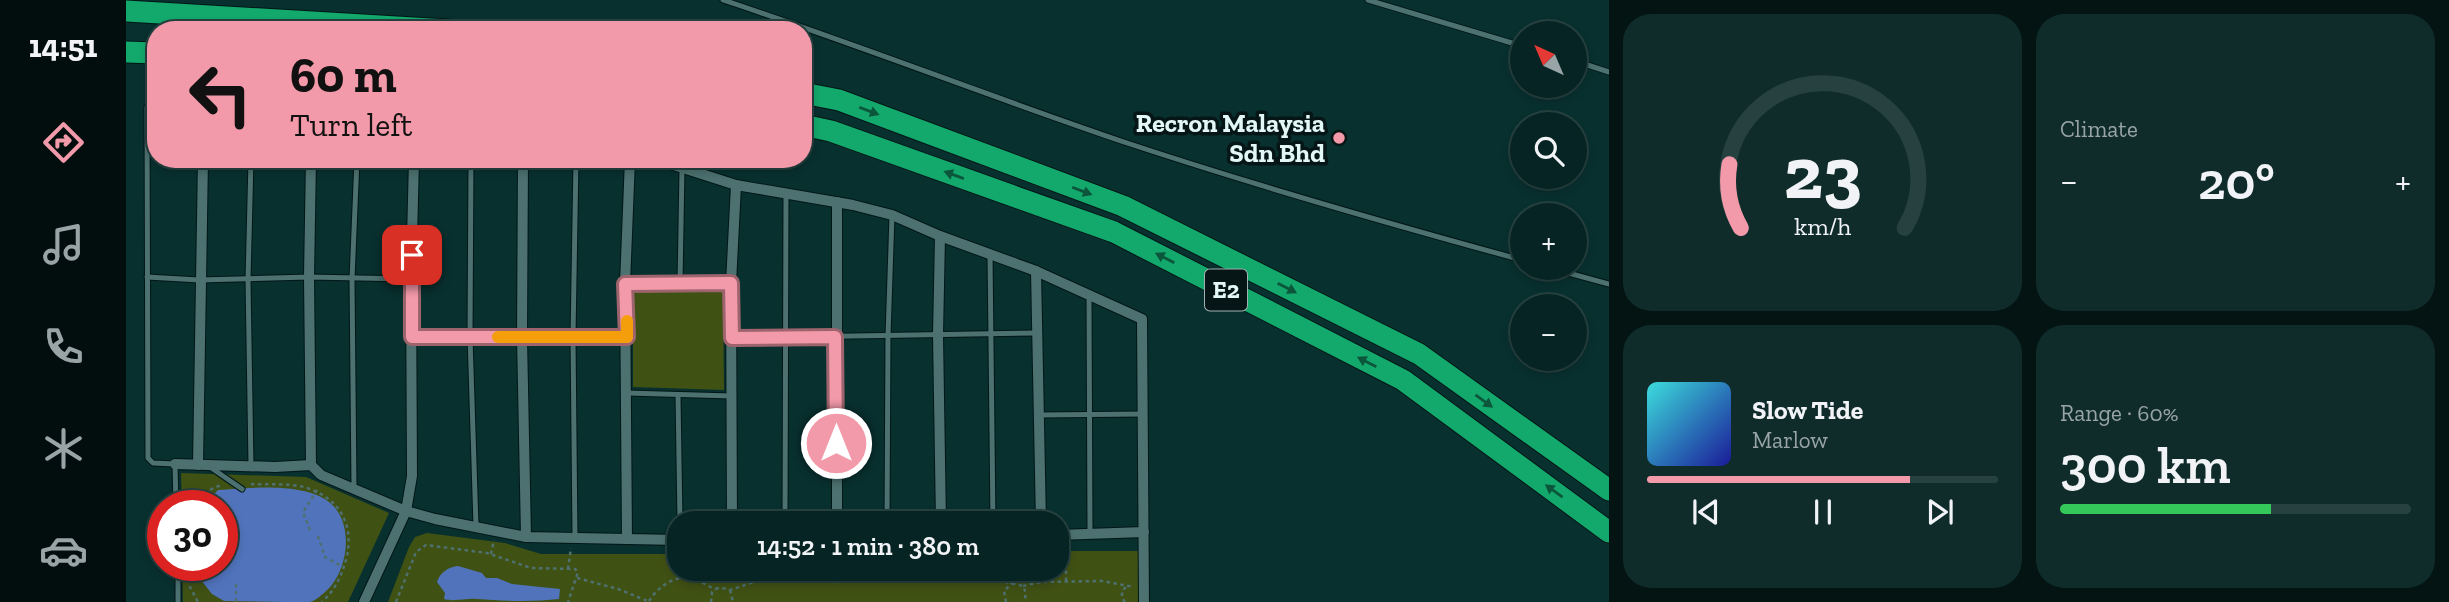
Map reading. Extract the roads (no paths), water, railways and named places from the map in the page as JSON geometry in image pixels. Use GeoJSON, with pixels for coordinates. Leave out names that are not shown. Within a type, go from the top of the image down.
{"type":"FeatureCollection","features":[{"type":"Feature","properties":{"kind":"highway"},"geometry":{"type":"LineString","coordinates":[[126,11],[295,21]]}},
{"type":"Feature","properties":{"kind":"highway"},"geometry":{"type":"LineString","coordinates":[[126,52],[147,53]]}},
{"type":"Feature","properties":{"kind":"highway","name":"E2"},"geometry":{"type":"LineString","coordinates":[[812,95],[839,100],[1123,206],[1419,354],[1609,490]]}},
{"type":"Feature","properties":{"kind":"highway","name":"E2"},"geometry":{"type":"LineString","coordinates":[[812,127],[831,131],[1114,232],[1404,380],[1609,532]]}},
{"type":"Feature","properties":{"kind":"street"},"geometry":{"type":"LineString","coordinates":[[203,168],[199,280],[203,465]]}},
{"type":"Feature","properties":{"kind":"street"},"geometry":{"type":"LineString","coordinates":[[310,168],[311,465],[321,475],[406,511],[435,519],[526,537],[667,540]]}},
{"type":"Feature","properties":{"kind":"street"},"geometry":{"type":"LineString","coordinates":[[364,602],[406,511],[412,476],[411,279],[414,168]]}},
{"type":"Feature","properties":{"kind":"street"},"geometry":{"type":"LineString","coordinates":[[523,168],[522,337],[526,537]]}},
{"type":"Feature","properties":{"kind":"street"},"geometry":{"type":"LineString","coordinates":[[627,539],[625,284],[630,168]]}},
{"type":"Feature","properties":{"kind":"street"},"geometry":{"type":"LineString","coordinates":[[682,168],[736,185],[786,192],[892,215],[940,236],[1036,271],[1142,319],[1144,602]]}},
{"type":"Feature","properties":{"kind":"street"},"geometry":{"type":"LineString","coordinates":[[732,511],[731,283],[736,185]]}},
{"type":"Feature","properties":{"kind":"street"},"geometry":{"type":"LineString","coordinates":[[837,202],[837,511]]}},
{"type":"Feature","properties":{"kind":"street"},"geometry":{"type":"LineString","coordinates":[[940,236],[941,511]]}},
{"type":"Feature","properties":{"kind":"street"},"geometry":{"type":"LineString","coordinates":[[1036,271],[1041,511]]}},
{"type":"Feature","properties":{"kind":"street"},"geometry":{"type":"LineString","coordinates":[[175,464],[311,465]]}},
{"type":"Feature","properties":{"kind":"street"},"geometry":{"type":"LineString","coordinates":[[1069,535],[1144,532]]}},
{"type":"Feature","properties":{"kind":"lane"},"geometry":{"type":"LineString","coordinates":[[723,0],[786,21]]}},
{"type":"Feature","properties":{"kind":"lane"},"geometry":{"type":"LineString","coordinates":[[1368,0],[1510,42]]}},
{"type":"Feature","properties":{"kind":"lane"},"geometry":{"type":"LineString","coordinates":[[812,30],[1127,143],[1419,232],[1510,257]]}},
{"type":"Feature","properties":{"kind":"lane"},"geometry":{"type":"LineString","coordinates":[[1587,65],[1609,72]]}},
{"type":"Feature","properties":{"kind":"lane"},"geometry":{"type":"LineString","coordinates":[[147,168],[148,458],[153,463],[175,464],[176,490]]}},
{"type":"Feature","properties":{"kind":"lane"},"geometry":{"type":"LineString","coordinates":[[251,168],[248,280],[251,466]]}},
{"type":"Feature","properties":{"kind":"lane"},"geometry":{"type":"LineString","coordinates":[[354,488],[352,279],[356,168]]}},
{"type":"Feature","properties":{"kind":"lane"},"geometry":{"type":"LineString","coordinates":[[471,168],[470,337],[476,526]]}},
{"type":"Feature","properties":{"kind":"lane"},"geometry":{"type":"LineString","coordinates":[[574,538],[576,168]]}},
{"type":"Feature","properties":{"kind":"lane"},"geometry":{"type":"LineString","coordinates":[[680,283],[682,168]]}},
{"type":"Feature","properties":{"kind":"lane"},"geometry":{"type":"LineString","coordinates":[[785,511],[786,192]]}},
{"type":"Feature","properties":{"kind":"lane"},"geometry":{"type":"LineString","coordinates":[[887,511],[892,215]]}},
{"type":"Feature","properties":{"kind":"lane"},"geometry":{"type":"LineString","coordinates":[[990,254],[993,511]]}},
{"type":"Feature","properties":{"kind":"lane"},"geometry":{"type":"LineString","coordinates":[[148,277],[199,280],[411,279]]}},
{"type":"Feature","properties":{"kind":"lane"},"geometry":{"type":"LineString","coordinates":[[1587,278],[1609,284]]}},
{"type":"Feature","properties":{"kind":"lane"},"geometry":{"type":"LineString","coordinates":[[625,284],[731,283]]}},
{"type":"Feature","properties":{"kind":"lane"},"geometry":{"type":"LineString","coordinates":[[1089,295],[1090,534]]}},
{"type":"Feature","properties":{"kind":"lane"},"geometry":{"type":"LineString","coordinates":[[732,338],[1037,333]]}},
{"type":"Feature","properties":{"kind":"lane"},"geometry":{"type":"LineString","coordinates":[[412,337],[627,337]]}},
{"type":"Feature","properties":{"kind":"lane"},"geometry":{"type":"LineString","coordinates":[[627,393],[732,396]]}},
{"type":"Feature","properties":{"kind":"lane"},"geometry":{"type":"LineString","coordinates":[[678,395],[680,511]]}},
{"type":"Feature","properties":{"kind":"lane"},"geometry":{"type":"LineString","coordinates":[[1039,415],[1143,414]]}},
{"type":"Feature","properties":{"kind":"lane"},"geometry":{"type":"LineString","coordinates":[[203,465],[242,489]]}},
{"type":"Feature","properties":{"kind":"lane"},"geometry":{"type":"LineString","coordinates":[[178,581],[178,602]]}},
{"type":"Feature","properties":{"kind":"water"},"geometry":{"type":"Polygon","coordinates":[[[260,488],[305,491],[329,502],[338,511],[346,535],[343,561],[332,584],[314,601],[224,601],[212,594],[202,581],[238,581],[238,490],[218,490],[260,488]]]}},
{"type":"Feature","properties":{"kind":"water"},"geometry":{"type":"Polygon","coordinates":[[[458,566],[482,573],[486,578],[497,578],[512,584],[560,589],[559,599],[444,599],[445,593],[437,582],[438,578],[445,571],[458,566]]]}},
{"type":"Feature","properties":{"kind":"place","name":"Recron Malaysia Sdn Bhd"},"geometry":{"type":"Point","coordinates":[1339,138]}}]}
